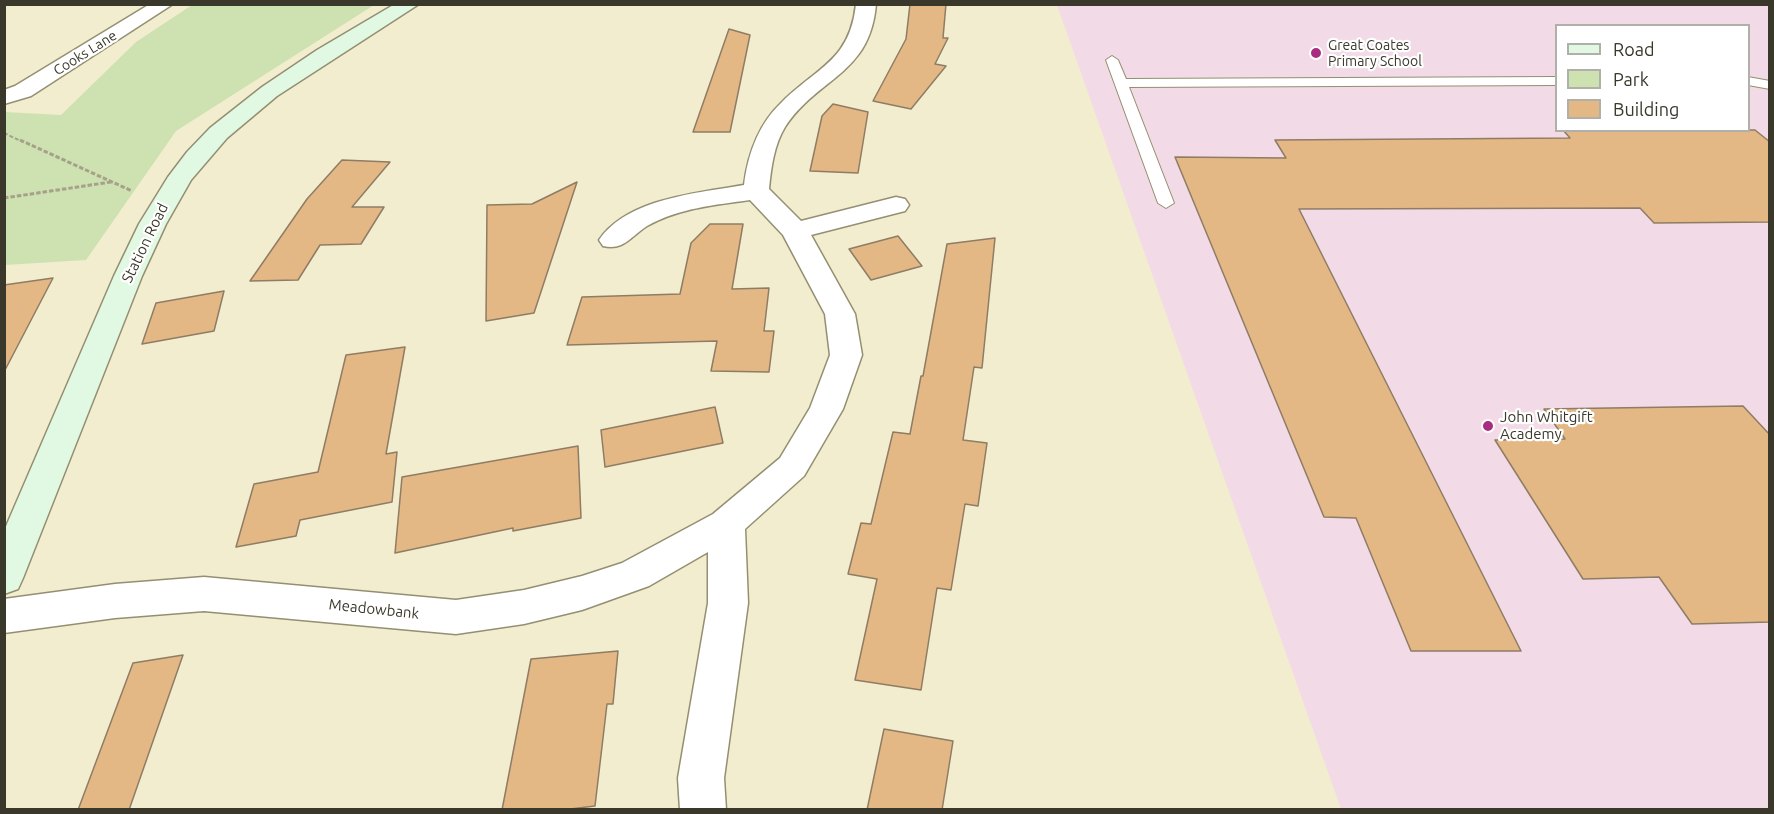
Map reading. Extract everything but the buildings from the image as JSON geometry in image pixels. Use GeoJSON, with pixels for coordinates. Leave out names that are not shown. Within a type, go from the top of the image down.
{"type":"FeatureCollection","features":[{"type":"Feature","properties":{"kind":"street","name":"Cooks Lane"},"geometry":{"type":"LineString","coordinates":[[4,97],[23,91],[164,4]]}},
{"type":"Feature","properties":{"kind":"street","name":"Station Road"},"geometry":{"type":"LineString","coordinates":[[4,578],[128,275],[164,205],[195,158],[226,127],[295,75],[410,4]]}},
{"type":"Feature","properties":{"kind":"street"},"geometry":{"type":"LineString","coordinates":[[613,240],[637,221],[677,204],[756,191],[760,158],[775,125],[805,91],[839,68],[859,43],[866,20],[866,4]]}},
{"type":"Feature","properties":{"kind":"street","name":"Meadowbank"},"geometry":{"type":"LineString","coordinates":[[4,616],[115,601],[204,594],[456,617],[524,607],[582,593],[635,575],[726,524],[792,466],[826,410],[846,355],[840,314],[795,231],[756,191]]}},
{"type":"Feature","properties":{"kind":"street"},"geometry":{"type":"LineString","coordinates":[[795,231],[896,205]]}},
{"type":"Feature","properties":{"kind":"street"},"geometry":{"type":"LineString","coordinates":[[702,810],[701,778],[728,603],[726,524]]}},
{"type":"Feature","properties":{"kind":"lane"},"geometry":{"type":"LineString","coordinates":[[1112,60],[1166,203]]}},
{"type":"Feature","properties":{"kind":"lane"},"geometry":{"type":"LineString","coordinates":[[1122,83],[1555,81]]}},
{"type":"Feature","properties":{"kind":"lane"},"geometry":{"type":"LineString","coordinates":[[1750,81],[1770,85]]}},
{"type":"Feature","properties":{"kind":"path"},"geometry":{"type":"LineString","coordinates":[[4,133],[164,205]]}},
{"type":"Feature","properties":{"kind":"path"},"geometry":{"type":"LineString","coordinates":[[4,198],[111,182]]}},
{"type":"Feature","properties":{"kind":"shaded area","name":"John Whitgift Academy"},"geometry":{"type":"Polygon","coordinates":[[[1057,5],[1769,5],[1769,809],[1341,809],[1057,5]]]}},
{"type":"Feature","properties":{"kind":"green space"},"geometry":{"type":"Polygon","coordinates":[[[192,5],[374,5],[176,131],[86,260],[5,265],[5,112],[61,115],[136,42],[192,5]]]}},
{"type":"Feature","properties":{"kind":"place","name":"Great Coates Primary School"},"geometry":{"type":"Point","coordinates":[1316,53]}},
{"type":"Feature","properties":{"kind":"place","name":"John Whitgift Academy"},"geometry":{"type":"Point","coordinates":[1488,426]}}]}
